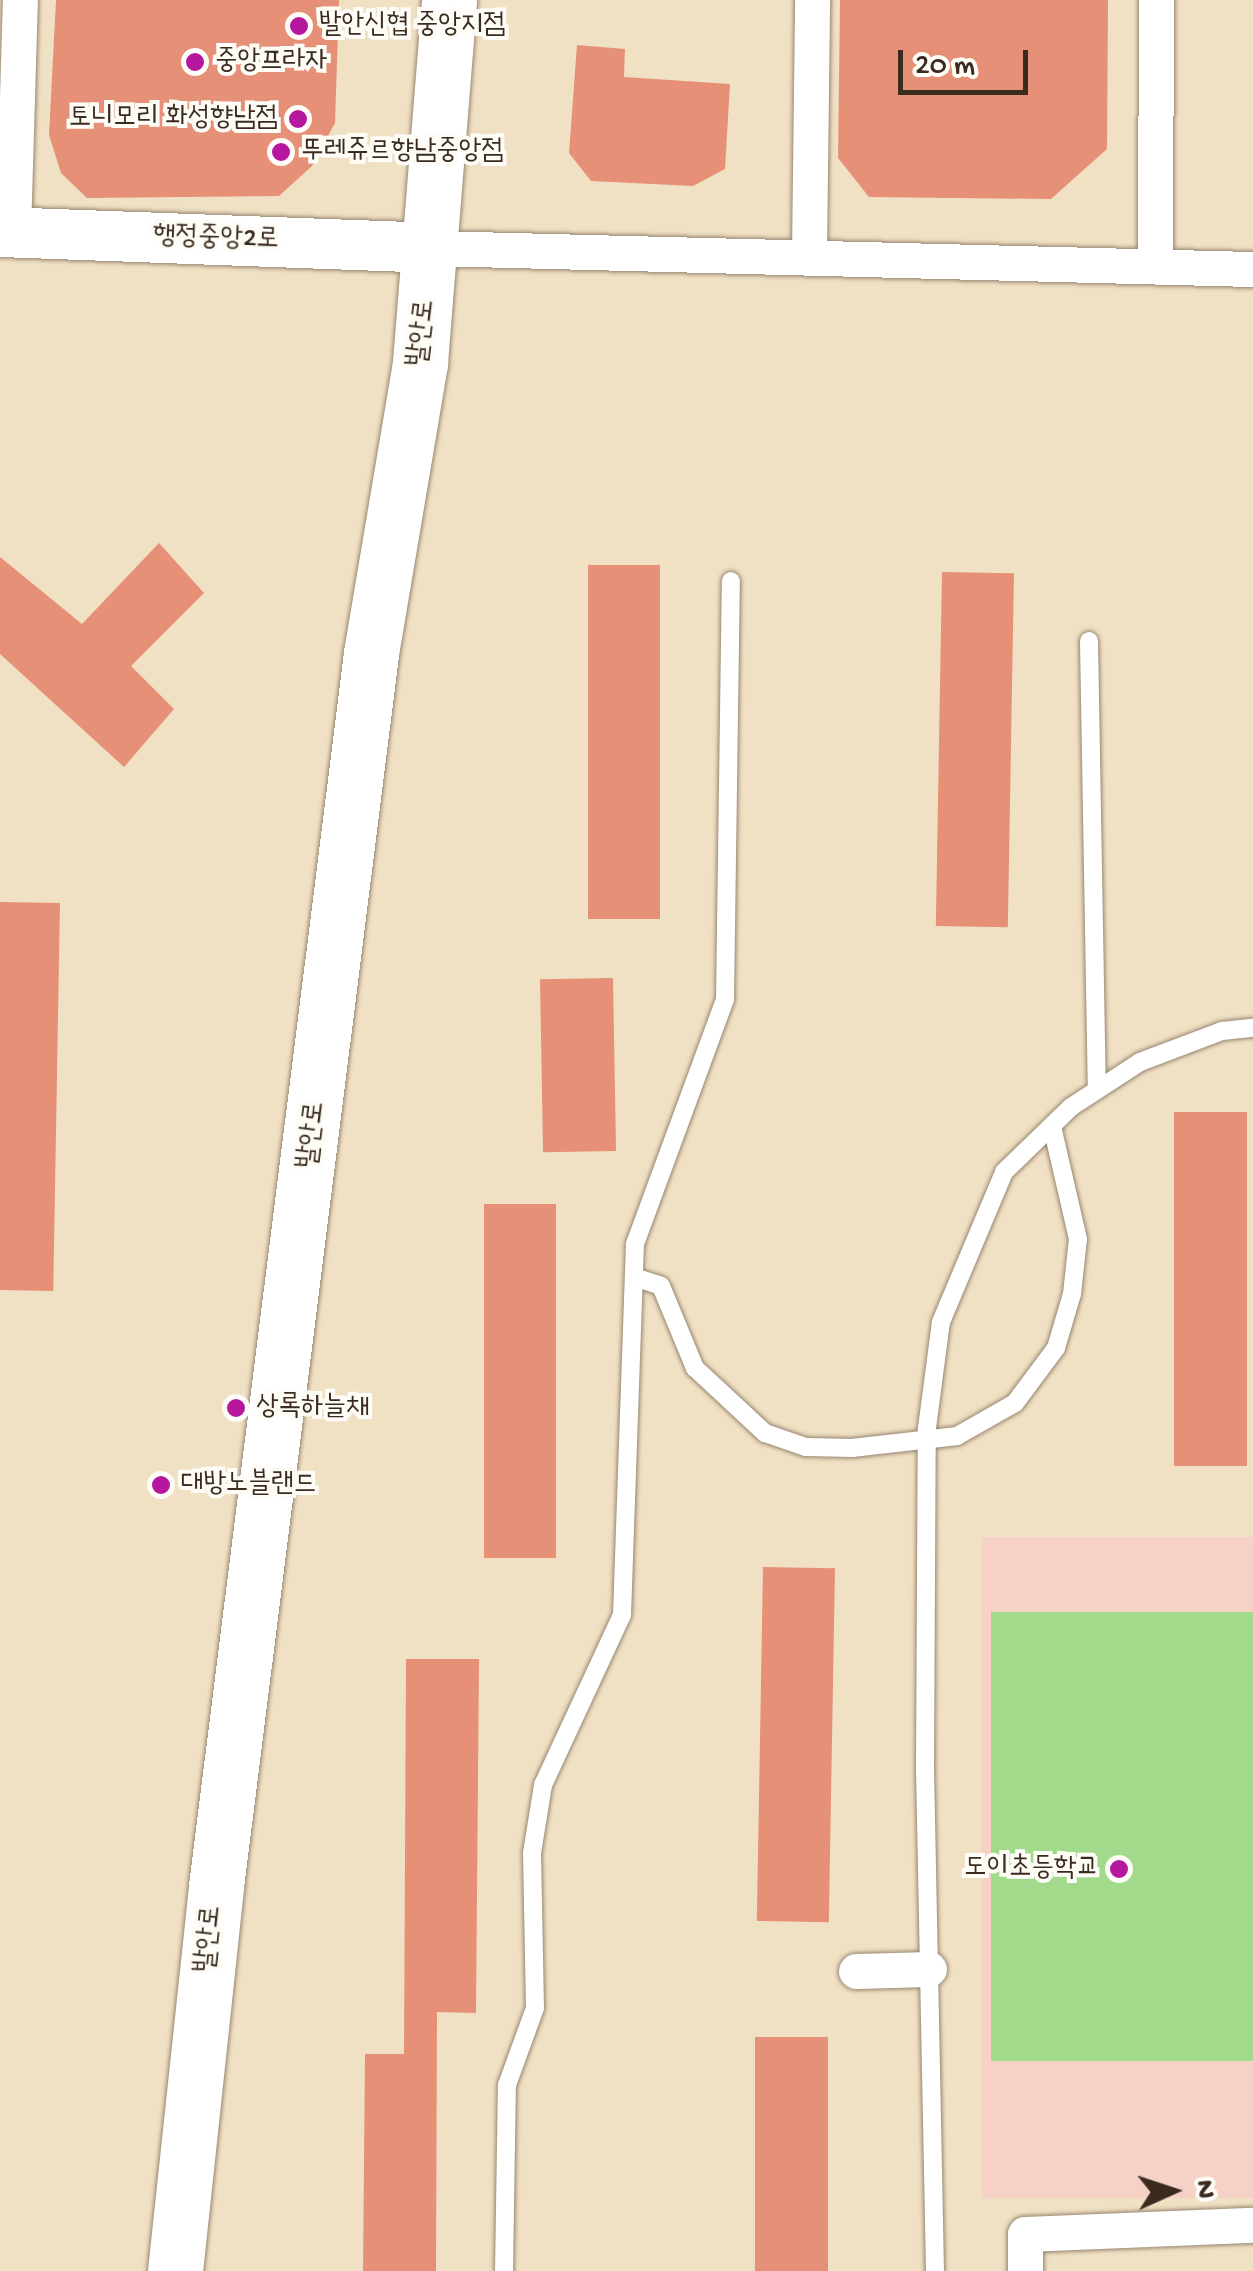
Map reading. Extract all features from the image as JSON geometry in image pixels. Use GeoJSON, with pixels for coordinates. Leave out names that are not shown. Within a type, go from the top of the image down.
{"type":"FeatureCollection","features":[{"type":"Feature","properties":{"kind":"main road","name":"발안로"},"geometry":{"type":"LineString","coordinates":[[175,2271],[216,1886],[371,653],[432,248],[449,0]]}},
{"type":"Feature","properties":{"kind":"street"},"geometry":{"type":"LineString","coordinates":[[6,232],[20,0]]}},
{"type":"Feature","properties":{"kind":"street"},"geometry":{"type":"LineString","coordinates":[[810,254],[812,0]]}},
{"type":"Feature","properties":{"kind":"street"},"geometry":{"type":"LineString","coordinates":[[1155,266],[1156,0]]}},
{"type":"Feature","properties":{"kind":"street","name":"행정중앙2로"},"geometry":{"type":"LineString","coordinates":[[6,232],[432,248]]}},
{"type":"Feature","properties":{"kind":"street"},"geometry":{"type":"LineString","coordinates":[[432,248],[810,254],[1253,269]]}},
{"type":"Feature","properties":{"kind":"street"},"geometry":{"type":"LineString","coordinates":[[856,1971],[929,1970]]}},
{"type":"Feature","properties":{"kind":"street"},"geometry":{"type":"LineString","coordinates":[[1025,2271],[1025,2234],[1253,2225]]}},
{"type":"Feature","properties":{"kind":"lane"},"geometry":{"type":"LineString","coordinates":[[504,2271],[507,2085],[535,2008],[532,1852],[543,1785],[622,1615],[635,1244],[655,1180],[725,1000],[731,581]]}},
{"type":"Feature","properties":{"kind":"lane"},"geometry":{"type":"LineString","coordinates":[[1089,641],[1097,1090]]}},
{"type":"Feature","properties":{"kind":"lane"},"geometry":{"type":"LineString","coordinates":[[936,2271],[929,1970],[927,1443],[941,1322],[1004,1172],[1052,1126],[1140,1062],[1222,1031],[1253,1028]]}},
{"type":"Feature","properties":{"kind":"lane"},"geometry":{"type":"LineString","coordinates":[[634,1278],[661,1286],[694,1368],[765,1434],[806,1447],[927,1443],[956,1436],[1015,1403],[1056,1348],[1072,1294],[1078,1239],[1052,1126]]}},
{"type":"Feature","properties":{"kind":"shaded area","name":"도이초등학교"},"geometry":{"type":"Polygon","coordinates":[[[982,1537],[1253,1537],[1253,2198],[982,2198],[982,1537]]]}},
{"type":"Feature","properties":{"kind":"green space","name":"도이초등학교"},"geometry":{"type":"Polygon","coordinates":[[[991,1612],[1253,1612],[1253,2061],[991,2061],[991,1612]]]}},
{"type":"Feature","properties":{"kind":"building","name":"중앙프라자"},"geometry":{"type":"Polygon","coordinates":[[[56,0],[339,0],[335,123],[312,166],[279,196],[87,198],[61,173],[49,135],[56,0]]]}},
{"type":"Feature","properties":{"kind":"building"},"geometry":{"type":"Polygon","coordinates":[[[840,0],[1108,0],[1107,149],[1051,199],[869,197],[838,158],[840,0]]]}},
{"type":"Feature","properties":{"kind":"building"},"geometry":{"type":"Polygon","coordinates":[[[577,45],[625,49],[624,77],[730,84],[725,169],[693,186],[591,181],[569,153],[577,45]]]}},
{"type":"Feature","properties":{"kind":"building"},"geometry":{"type":"Polygon","coordinates":[[[159,543],[204,593],[131,666],[174,709],[124,767],[0,654],[0,557],[82,624],[159,543]]]}},
{"type":"Feature","properties":{"kind":"building"},"geometry":{"type":"Polygon","coordinates":[[[588,565],[660,565],[660,919],[588,919],[588,565]]]}},
{"type":"Feature","properties":{"kind":"building"},"geometry":{"type":"Polygon","coordinates":[[[942,572],[1014,573],[1008,927],[936,926],[942,572]]]}},
{"type":"Feature","properties":{"kind":"building"},"geometry":{"type":"Polygon","coordinates":[[[0,902],[60,903],[53,1291],[0,1290],[0,902]]]}},
{"type":"Feature","properties":{"kind":"building"},"geometry":{"type":"Polygon","coordinates":[[[613,978],[616,1151],[543,1152],[540,979],[613,978]]]}},
{"type":"Feature","properties":{"kind":"building"},"geometry":{"type":"Polygon","coordinates":[[[1174,1112],[1247,1112],[1247,1466],[1174,1466],[1174,1112]]]}},
{"type":"Feature","properties":{"kind":"building"},"geometry":{"type":"Polygon","coordinates":[[[484,1204],[556,1204],[556,1558],[484,1558],[484,1204]]]}},
{"type":"Feature","properties":{"kind":"building"},"geometry":{"type":"Polygon","coordinates":[[[763,1567],[835,1568],[829,1922],[757,1921],[763,1567]]]}},
{"type":"Feature","properties":{"kind":"building"},"geometry":{"type":"Polygon","coordinates":[[[406,1659],[479,1659],[476,2013],[437,2012],[436,2271],[363,2271],[365,2054],[404,2054],[406,1659]]]}},
{"type":"Feature","properties":{"kind":"building"},"geometry":{"type":"Polygon","coordinates":[[[755,2037],[828,2037],[828,2271],[755,2271],[755,2037]]]}},
{"type":"Feature","properties":{"kind":"place","name":"발안신협 중앙지점"},"geometry":{"type":"Point","coordinates":[299,26]}},
{"type":"Feature","properties":{"kind":"place","name":"중앙프라자"},"geometry":{"type":"Point","coordinates":[195,62]}},
{"type":"Feature","properties":{"kind":"place","name":"토니모리 화성향남점"},"geometry":{"type":"Point","coordinates":[298,119]}},
{"type":"Feature","properties":{"kind":"place","name":"뚜레쥬르향남중앙점"},"geometry":{"type":"Point","coordinates":[281,152]}},
{"type":"Feature","properties":{"kind":"place","name":"상록하늘채"},"geometry":{"type":"Point","coordinates":[236,1408]}},
{"type":"Feature","properties":{"kind":"place","name":"대방노블랜드"},"geometry":{"type":"Point","coordinates":[161,1485]}},
{"type":"Feature","properties":{"kind":"place","name":"도이초등학교"},"geometry":{"type":"Point","coordinates":[1119,1869]}}]}
